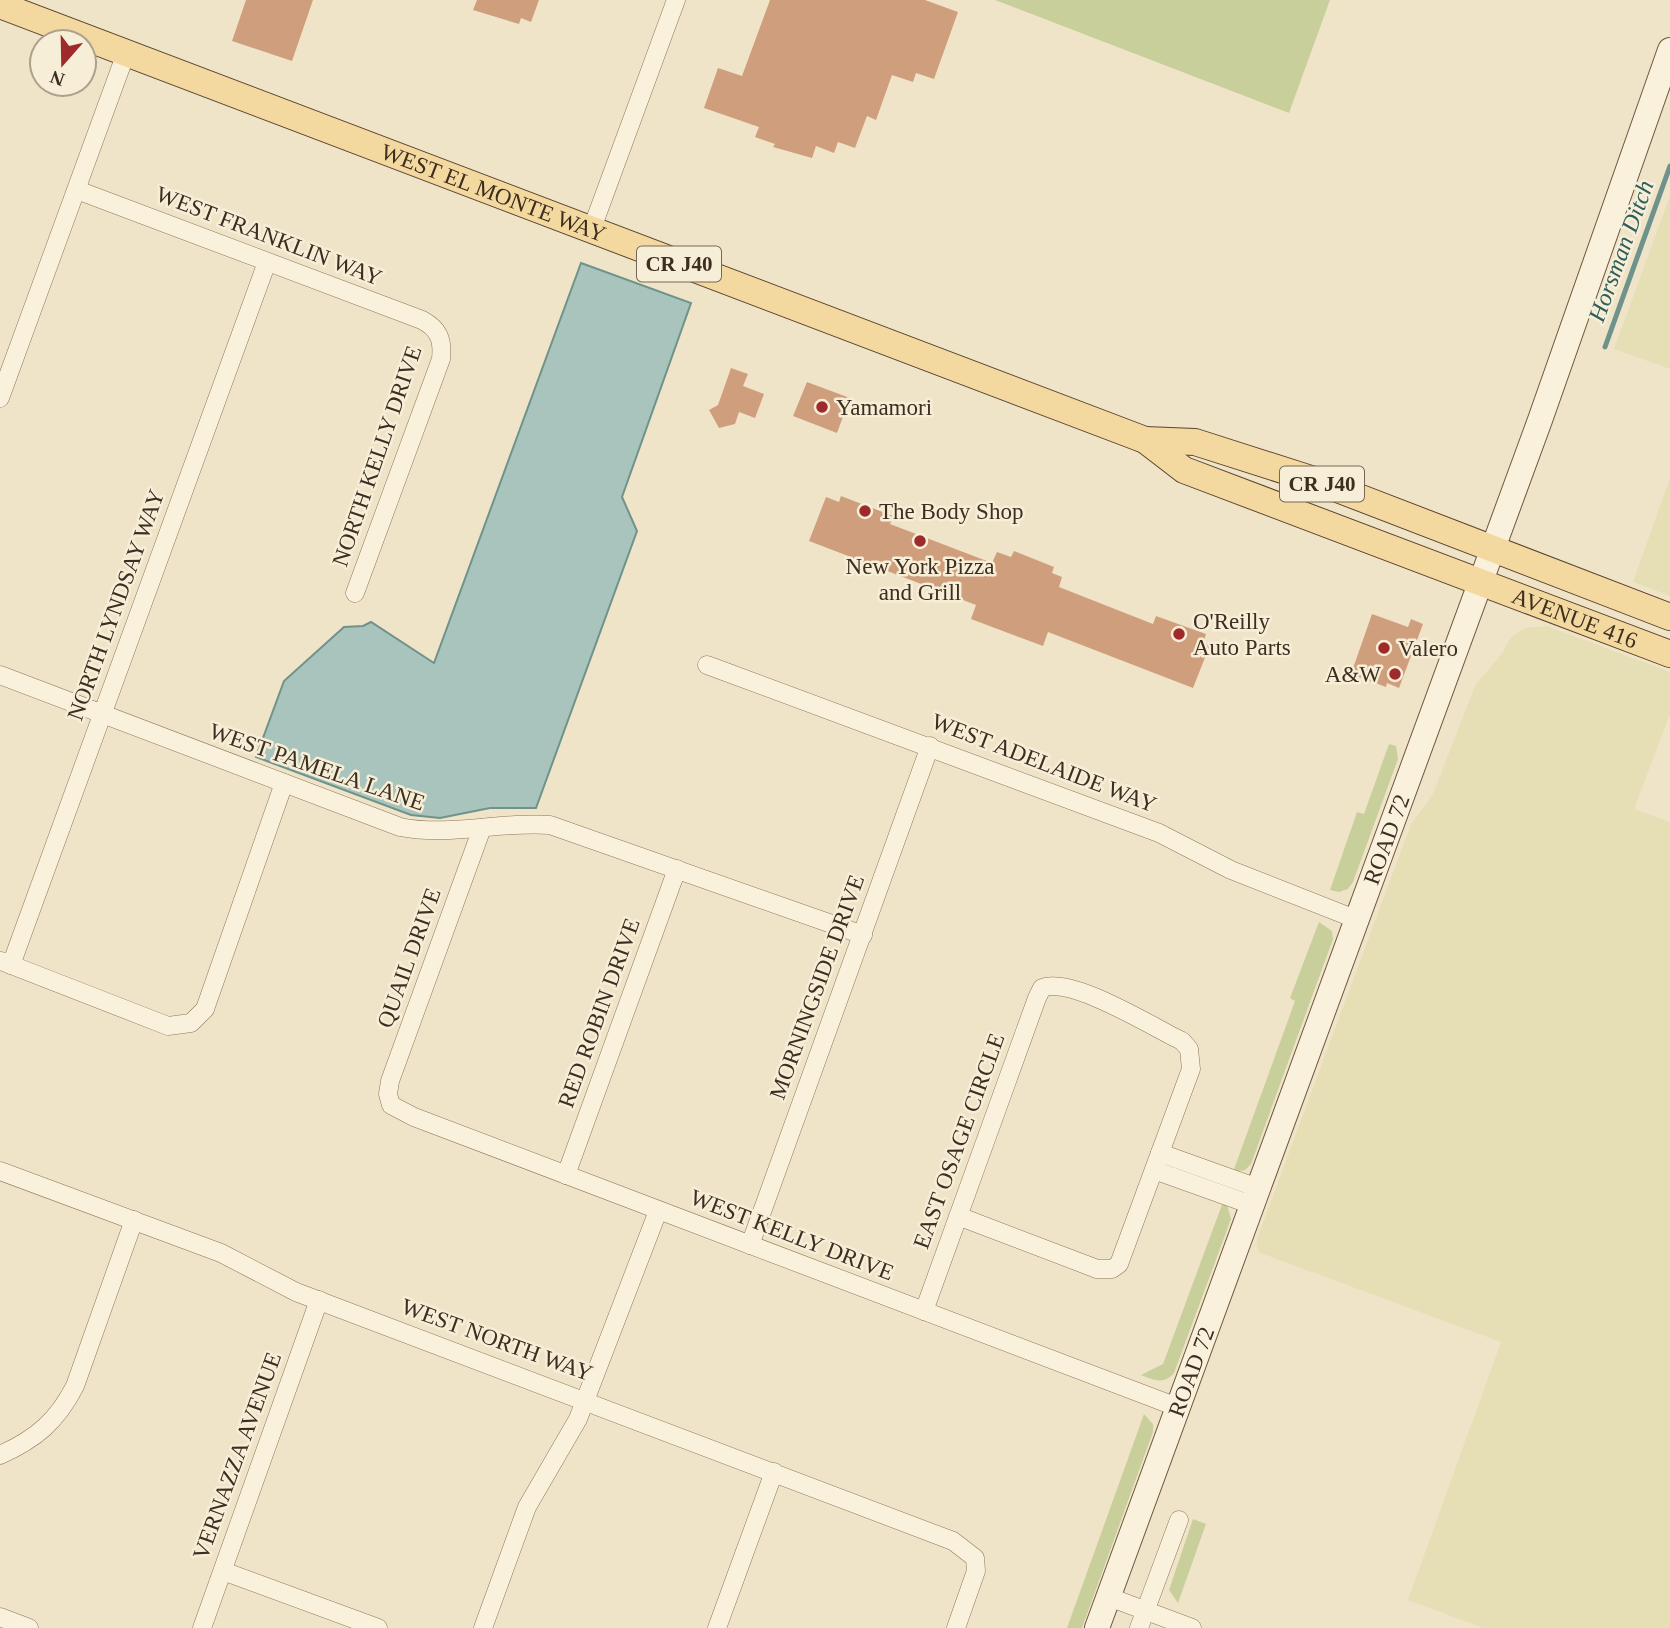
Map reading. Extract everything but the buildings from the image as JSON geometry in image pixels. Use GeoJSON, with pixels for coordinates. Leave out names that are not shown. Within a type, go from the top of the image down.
{"type":"FeatureCollection","features":[{"type":"Feature","properties":{"kind":"main road","name":"WEST EL MONTE WAY"},"geometry":{"type":"LineString","coordinates":[[0,5],[1145,440],[1184,470],[1481,583]]}},
{"type":"Feature","properties":{"kind":"main road","name":"WEST EL MONTE WAY"},"geometry":{"type":"LineString","coordinates":[[1145,440],[1195,442],[1314,480],[1493,549]]}},
{"type":"Feature","properties":{"kind":"main road","name":"AVENUE 416"},"geometry":{"type":"LineString","coordinates":[[1493,549],[1670,617]]}},
{"type":"Feature","properties":{"kind":"main road","name":"AVENUE 416"},"geometry":{"type":"LineString","coordinates":[[1481,583],[1670,654]]}},
{"type":"Feature","properties":{"kind":"street"},"geometry":{"type":"LineString","coordinates":[[592,231],[676,0]]}},
{"type":"Feature","properties":{"kind":"street","name":"ROAD 72"},"geometry":{"type":"LineString","coordinates":[[1097,1628],[1481,583],[1670,50]]}},
{"type":"Feature","properties":{"kind":"street"},"geometry":{"type":"LineString","coordinates":[[0,398],[127,54]]}},
{"type":"Feature","properties":{"kind":"street","name":"WEST FRANKLIN WAY"},"geometry":{"type":"LineString","coordinates":[[77,190],[422,320],[433,326],[440,336]]}},
{"type":"Feature","properties":{"kind":"street","name":"NORTH LYNDSAY WAY"},"geometry":{"type":"LineString","coordinates":[[6,963],[103,715],[267,262]]}},
{"type":"Feature","properties":{"kind":"street","name":"NORTH KELLY DRIVE"},"geometry":{"type":"LineString","coordinates":[[355,593],[441,359],[440,336]]}},
{"type":"Feature","properties":{"kind":"street","name":"WEST ADELAIDE WAY"},"geometry":{"type":"LineString","coordinates":[[708,665],[1159,833],[1231,870],[1358,920]]}},
{"type":"Feature","properties":{"kind":"street","name":"WEST PAMELA LANE"},"geometry":{"type":"LineString","coordinates":[[0,675],[400,827],[452,833],[522,823],[550,825],[863,935]]}},
{"type":"Feature","properties":{"kind":"street","name":"MORNINGSIDE DRIVE"},"geometry":{"type":"LineString","coordinates":[[750,1245],[930,746]]}},
{"type":"Feature","properties":{"kind":"street"},"geometry":{"type":"LineString","coordinates":[[6,963],[168,1026],[191,1023],[205,1009],[284,783]]}},
{"type":"Feature","properties":{"kind":"street","name":"QUAIL DRIVE"},"geometry":{"type":"LineString","coordinates":[[391,1105],[388,1094],[390,1081],[482,828]]}},
{"type":"Feature","properties":{"kind":"street","name":"RED ROBIN DRIVE"},"geometry":{"type":"LineString","coordinates":[[566,1175],[677,869]]}},
{"type":"Feature","properties":{"kind":"street","name":"EAST OSAGE CIRCLE"},"geometry":{"type":"LineString","coordinates":[[924,1311],[1042,988],[1060,985],[1099,1000],[1182,1041],[1189,1049],[1191,1069],[1157,1162]]}},
{"type":"Feature","properties":{"kind":"street","name":"WEST KELLY DRIVE"},"geometry":{"type":"LineString","coordinates":[[391,1105],[401,1112],[658,1211],[1177,1407]]}},
{"type":"Feature","properties":{"kind":"street"},"geometry":{"type":"LineString","coordinates":[[958,1216],[1097,1269],[1112,1269],[1123,1257],[1157,1162],[1255,1197]]}},
{"type":"Feature","properties":{"kind":"street","name":"WEST NORTH WAY"},"geometry":{"type":"LineString","coordinates":[[0,1171],[221,1253],[296,1292],[586,1399],[953,1541],[975,1558],[974,1578],[956,1628]]}},
{"type":"Feature","properties":{"kind":"street"},"geometry":{"type":"LineString","coordinates":[[483,1628],[527,1507],[569,1437],[586,1399],[658,1211]]}},
{"type":"Feature","properties":{"kind":"street"},"geometry":{"type":"LineString","coordinates":[[0,1455],[26,1444],[46,1429],[62,1411],[75,1386],[134,1220]]}},
{"type":"Feature","properties":{"kind":"street","name":"VERNAZZA AVENUE"},"geometry":{"type":"LineString","coordinates":[[202,1628],[319,1300]]}},
{"type":"Feature","properties":{"kind":"street"},"geometry":{"type":"LineString","coordinates":[[717,1628],[774,1472]]}},
{"type":"Feature","properties":{"kind":"street"},"geometry":{"type":"LineString","coordinates":[[1142,1619],[1179,1520]]}},
{"type":"Feature","properties":{"kind":"street"},"geometry":{"type":"LineString","coordinates":[[223,1570],[378,1628]]}},
{"type":"Feature","properties":{"kind":"street"},"geometry":{"type":"LineString","coordinates":[[1109,1597],[1142,1619],[1192,1628]]}},
{"type":"Feature","properties":{"kind":"street"},"geometry":{"type":"LineString","coordinates":[[0,1618],[29,1628]]}},
{"type":"Feature","properties":{"kind":"shaded area"},"geometry":{"type":"Polygon","coordinates":[[[1670,196],[1670,369],[1614,349],[1670,196]]]}},
{"type":"Feature","properties":{"kind":"shaded area"},"geometry":{"type":"Polygon","coordinates":[[[1670,478],[1670,596],[1633,582],[1670,478]]]}},
{"type":"Feature","properties":{"kind":"shaded area"},"geometry":{"type":"Polygon","coordinates":[[[1547,626],[1670,672],[1670,714],[1634,809],[1670,822],[1670,1628],[1483,1628],[1408,1600],[1501,1342],[1258,1252],[1257,1239],[1411,824],[1433,794],[1475,686],[1503,652],[1511,637],[1525,628],[1547,626]]]}},
{"type":"Feature","properties":{"kind":"green space"},"geometry":{"type":"Polygon","coordinates":[[[995,0],[1330,0],[1289,113],[995,0]]]}},
{"type":"Feature","properties":{"kind":"green space"},"geometry":{"type":"Polygon","coordinates":[[[1389,744],[1396,746],[1398,759],[1353,882],[1348,889],[1339,892],[1330,890],[1357,812],[1364,814],[1389,744]]]}},
{"type":"Feature","properties":{"kind":"green space"},"geometry":{"type":"Polygon","coordinates":[[[1319,922],[1332,931],[1333,939],[1251,1164],[1245,1170],[1233,1172],[1295,1001],[1290,998],[1319,922]]]}},
{"type":"Feature","properties":{"kind":"green space"},"geometry":{"type":"Polygon","coordinates":[[[1223,1202],[1227,1205],[1231,1219],[1174,1373],[1163,1380],[1141,1375],[1163,1364],[1223,1202]]]}},
{"type":"Feature","properties":{"kind":"green space"},"geometry":{"type":"Polygon","coordinates":[[[1144,1414],[1153,1424],[1153,1432],[1082,1628],[1067,1628],[1144,1414]]]}},
{"type":"Feature","properties":{"kind":"green space"},"geometry":{"type":"Polygon","coordinates":[[[1193,1519],[1206,1524],[1178,1603],[1169,1590],[1193,1519]]]}},
{"type":"Feature","properties":{"kind":"water"},"geometry":{"type":"Polygon","coordinates":[[[581,263],[691,303],[622,497],[637,531],[536,808],[490,808],[440,818],[411,815],[256,757],[284,681],[344,627],[363,626],[371,622],[434,663],[581,263]]]}},
{"type":"Feature","properties":{"kind":"waterway","name":"Horsman Ditch"},"geometry":{"type":"LineString","coordinates":[[1605,347],[1670,166]]}},
{"type":"Feature","properties":{"kind":"place","name":"Yamamori"},"geometry":{"type":"Point","coordinates":[822,407]}},
{"type":"Feature","properties":{"kind":"place","name":"The Body Shop"},"geometry":{"type":"Point","coordinates":[865,511]}},
{"type":"Feature","properties":{"kind":"place","name":"New York Pizza and Grill"},"geometry":{"type":"Point","coordinates":[920,541]}},
{"type":"Feature","properties":{"kind":"place","name":"O'Reilly Auto Parts"},"geometry":{"type":"Point","coordinates":[1179,634]}},
{"type":"Feature","properties":{"kind":"place","name":"Valero"},"geometry":{"type":"Point","coordinates":[1384,648]}},
{"type":"Feature","properties":{"kind":"place","name":"A&W"},"geometry":{"type":"Point","coordinates":[1395,674]}}]}
